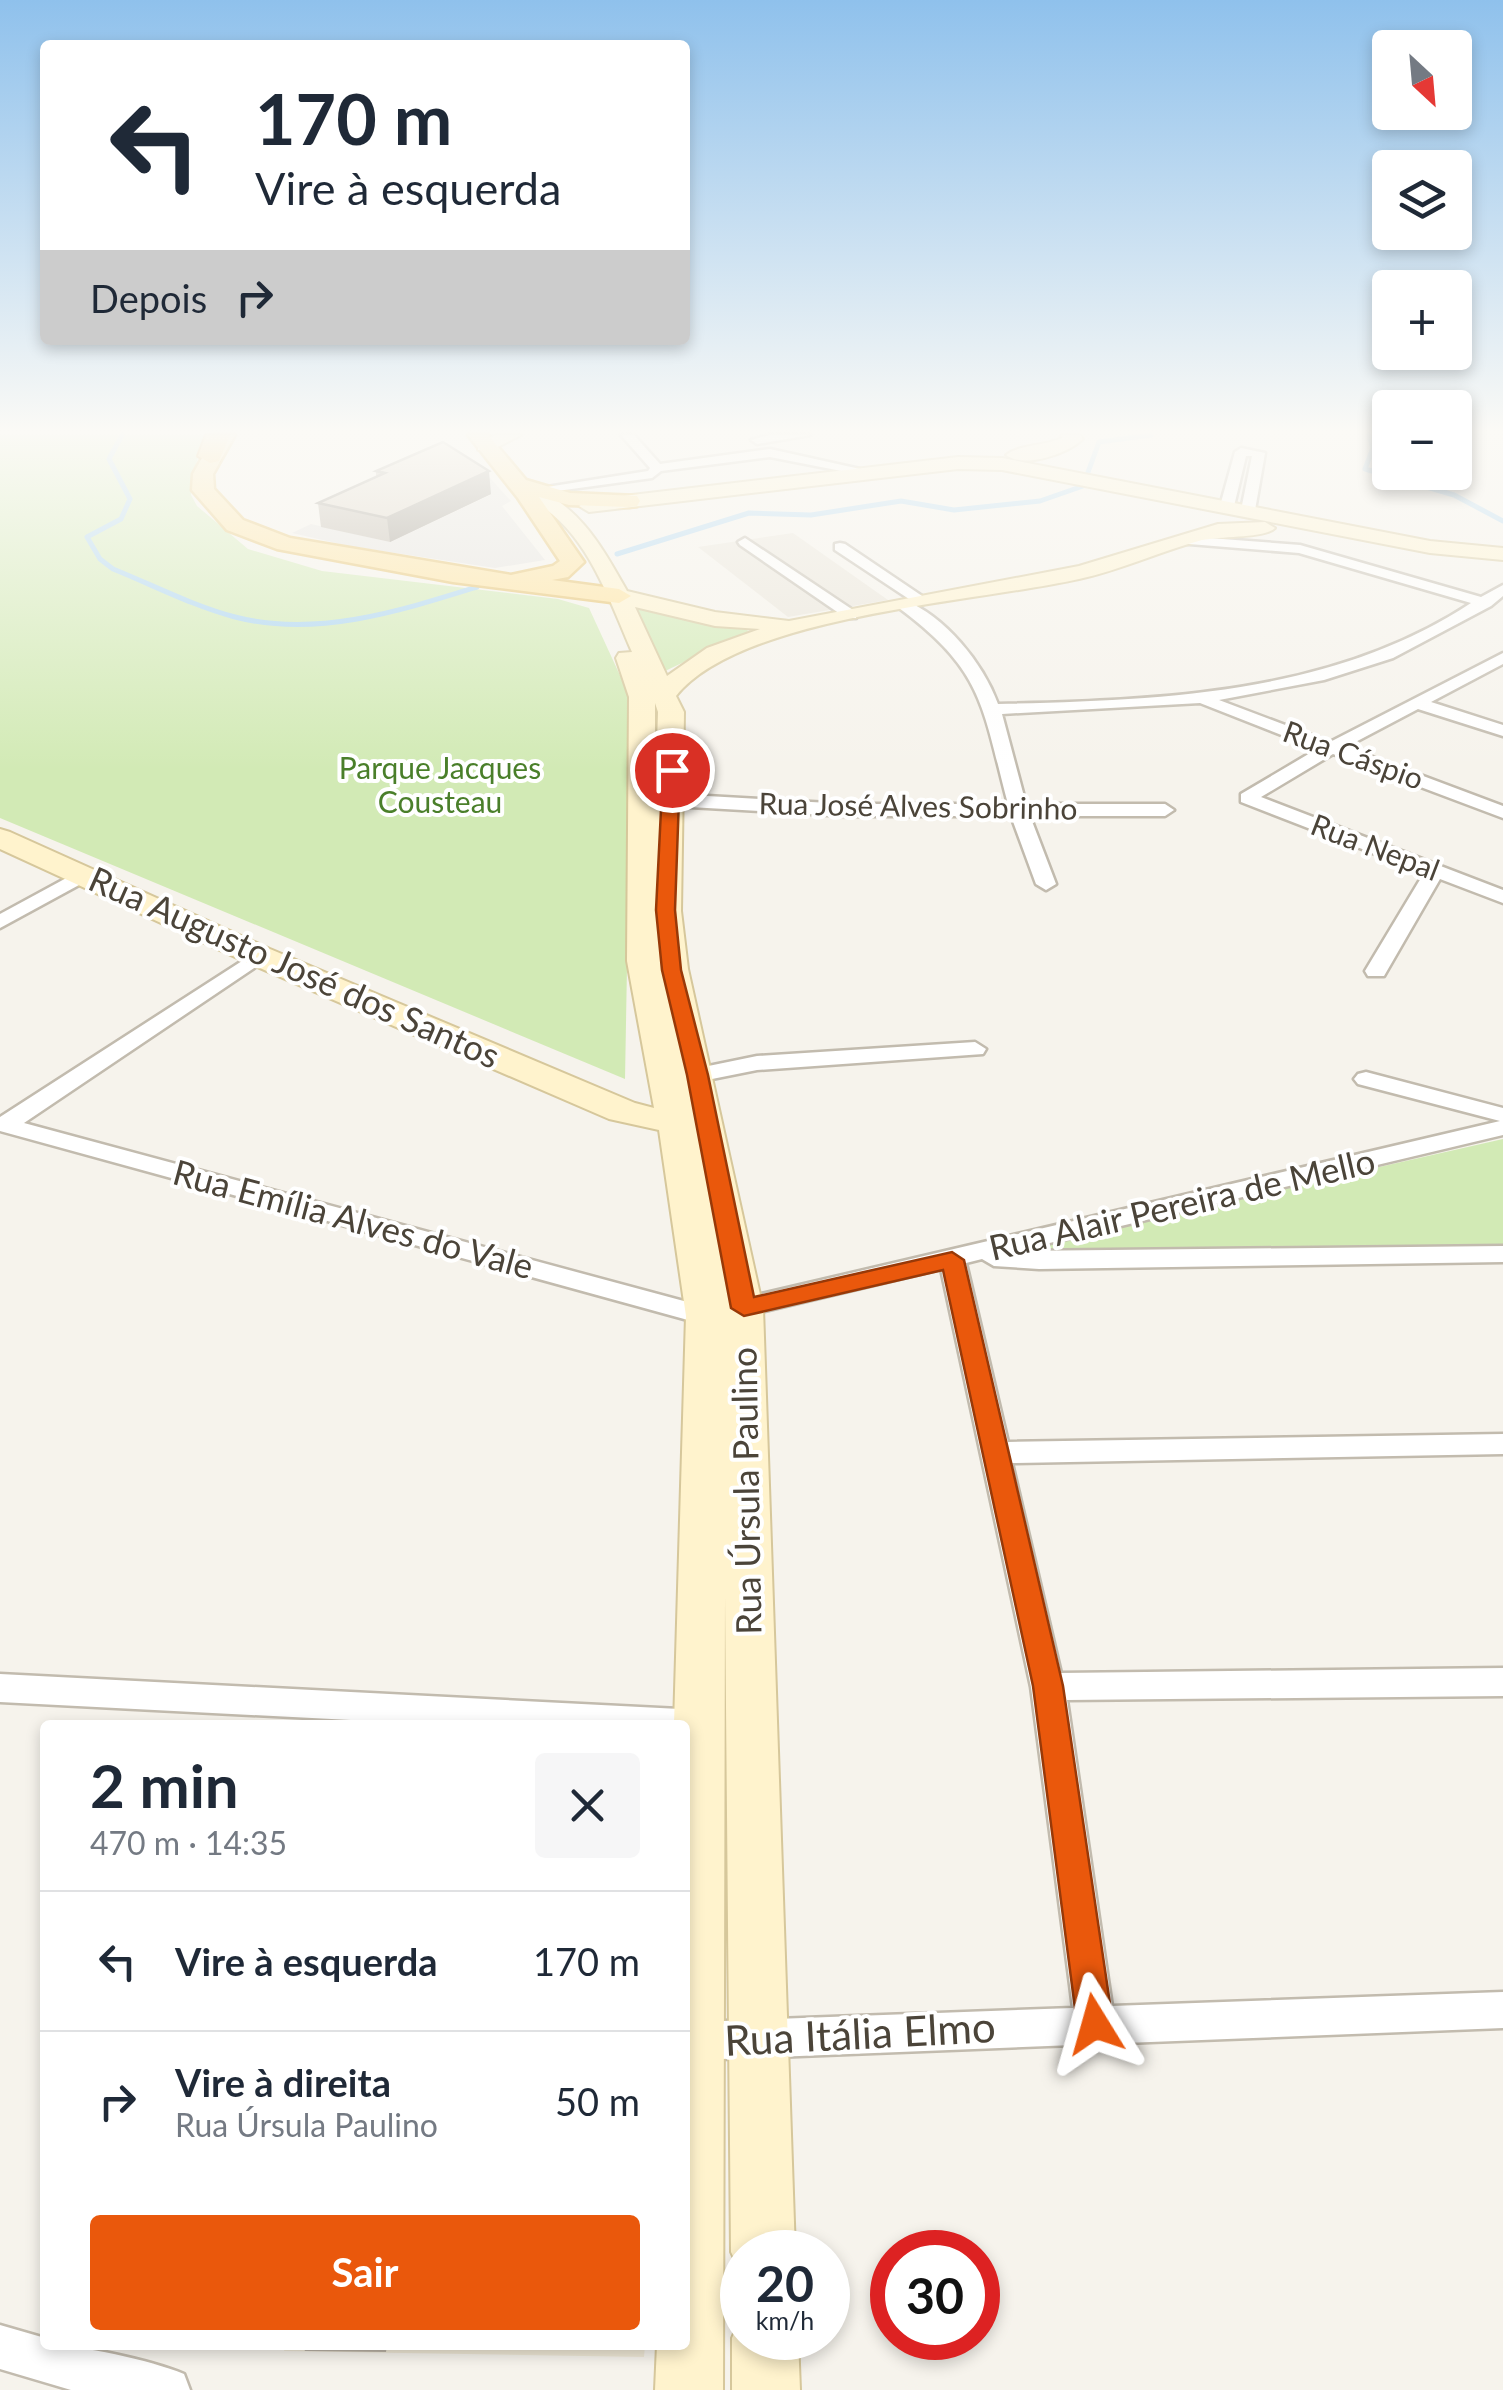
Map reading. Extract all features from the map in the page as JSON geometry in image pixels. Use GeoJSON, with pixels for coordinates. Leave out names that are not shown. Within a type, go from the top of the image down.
{"type":"FeatureCollection","features":[{"type":"Feature","properties":{"kind":"main road"},"geometry":{"type":"LineString","coordinates":[[299,547],[496,581],[618,596],[715,618],[812,622]]}},
{"type":"Feature","properties":{"kind":"main road","name":"Rua Úrsula Paulino"},"geometry":{"type":"LineString","coordinates":[[496,581],[560,572],[572,562],[563,547]]}},
{"type":"Feature","properties":{"kind":"main road","name":"Rua Úrsula Paulino"},"geometry":{"type":"LineString","coordinates":[[591,547],[672,712],[666,910],[686,1099],[725,1312],[728,2040],[689,2390]]}},
{"type":"Feature","properties":{"kind":"main road"},"geometry":{"type":"LineString","coordinates":[[665,694],[676,677],[696,663],[812,622],[1097,580],[1169,557],[1181,547]]}},
{"type":"Feature","properties":{"kind":"main road"},"geometry":{"type":"LineString","coordinates":[[1379,547],[1416,556],[1503,565]]}},
{"type":"Feature","properties":{"kind":"main road"},"geometry":{"type":"LineString","coordinates":[[1422,547],[1503,554]]}},
{"type":"Feature","properties":{"kind":"main road","name":"Rua Úrsula Paulino"},"geometry":{"type":"LineString","coordinates":[[588,592],[616,630],[642,697],[643,961],[686,1099],[682,1160],[725,1312],[699,1724],[728,2040],[759,2230]]}},
{"type":"Feature","properties":{"kind":"main road"},"geometry":{"type":"LineString","coordinates":[[730,648],[914,607]]}},
{"type":"Feature","properties":{"kind":"main road","name":"Rua Augusto José dos Santos"},"geometry":{"type":"LineString","coordinates":[[0,838],[259,956],[632,1114],[686,1099]]}},
{"type":"Feature","properties":{"kind":"main road"},"geometry":{"type":"LineString","coordinates":[[588,1097],[686,1099]]}},
{"type":"Feature","properties":{"kind":"main road"},"geometry":{"type":"LineString","coordinates":[[632,1114],[682,1160]]}},
{"type":"Feature","properties":{"kind":"main road"},"geometry":{"type":"LineString","coordinates":[[765,2360],[766,2390]]}},
{"type":"Feature","properties":{"kind":"street"},"geometry":{"type":"LineString","coordinates":[[753,547],[851,615]]}},
{"type":"Feature","properties":{"kind":"street"},"geometry":{"type":"LineString","coordinates":[[840,547],[914,607],[970,664],[995,709],[1019,812],[1046,884]]}},
{"type":"Feature","properties":{"kind":"street"},"geometry":{"type":"LineString","coordinates":[[1276,547],[1300,549],[1486,603]]}},
{"type":"Feature","properties":{"kind":"street"},"geometry":{"type":"LineString","coordinates":[[995,709],[1204,700],[1267,690],[1356,655],[1416,642],[1486,603],[1503,589]]}},
{"type":"Feature","properties":{"kind":"street"},"geometry":{"type":"LineString","coordinates":[[1331,748],[1498,665]]}},
{"type":"Feature","properties":{"kind":"street","name":"Rua Cáspio"},"geometry":{"type":"LineString","coordinates":[[1204,700],[1503,812]]}},
{"type":"Feature","properties":{"kind":"street"},"geometry":{"type":"LineString","coordinates":[[1419,704],[1503,731]]}},
{"type":"Feature","properties":{"kind":"street","name":"Rua Nepal"},"geometry":{"type":"LineString","coordinates":[[1331,748],[1247,798],[1503,897]]}},
{"type":"Feature","properties":{"kind":"street","name":"Rua José Alves Sobrinho"},"geometry":{"type":"LineString","coordinates":[[672,800],[848,810],[1165,810]]}},
{"type":"Feature","properties":{"kind":"street"},"geometry":{"type":"LineString","coordinates":[[1376,971],[1435,871]]}},
{"type":"Feature","properties":{"kind":"street"},"geometry":{"type":"LineString","coordinates":[[0,922],[83,875]]}},
{"type":"Feature","properties":{"kind":"street"},"geometry":{"type":"LineString","coordinates":[[2,1125],[259,956]]}},
{"type":"Feature","properties":{"kind":"street"},"geometry":{"type":"LineString","coordinates":[[686,1099],[756,1063],[975,1049]]}},
{"type":"Feature","properties":{"kind":"street"},"geometry":{"type":"LineString","coordinates":[[1366,1079],[1503,1115]]}},
{"type":"Feature","properties":{"kind":"street","name":"Rua Emília Alves do Vale"},"geometry":{"type":"LineString","coordinates":[[2,1125],[725,1312]]}},
{"type":"Feature","properties":{"kind":"street","name":"Rua Alair Pereira de Mello"},"geometry":{"type":"LineString","coordinates":[[725,1312],[1503,1128]]}},
{"type":"Feature","properties":{"kind":"street"},"geometry":{"type":"LineString","coordinates":[[1095,2024],[1048,1686],[995,1453],[964,1257],[1038,1261],[1503,1254]]}},
{"type":"Feature","properties":{"kind":"street"},"geometry":{"type":"LineString","coordinates":[[995,1453],[1503,1444]]}},
{"type":"Feature","properties":{"kind":"street"},"geometry":{"type":"LineString","coordinates":[[1048,1686],[1503,1682]]}},
{"type":"Feature","properties":{"kind":"street"},"geometry":{"type":"LineString","coordinates":[[0,1688],[621,1720]]}},
{"type":"Feature","properties":{"kind":"street"},"geometry":{"type":"LineString","coordinates":[[690,1724],[699,1724]]}},
{"type":"Feature","properties":{"kind":"street","name":"Rua Itália Elmo"},"geometry":{"type":"LineString","coordinates":[[728,2040],[1503,2010]]}},
{"type":"Feature","properties":{"kind":"street"},"geometry":{"type":"LineString","coordinates":[[0,2347],[104,2377],[168,2390]]}},
{"type":"Feature","properties":{"kind":"shaded area"},"geometry":{"type":"Polygon","coordinates":[[[353,547],[534,547],[545,560],[495,568],[353,547]]]}},
{"type":"Feature","properties":{"kind":"shaded area"},"geometry":{"type":"Polygon","coordinates":[[[698,547],[812,547],[888,600],[788,617],[698,547]]]}},
{"type":"Feature","properties":{"kind":"shaded area"},"geometry":{"type":"Polygon","coordinates":[[[284,2350],[645,2350],[644,2357],[284,2350]]]}},
{"type":"Feature","properties":{"kind":"green space","name":"Parque Jacques Cousteau"},"geometry":{"type":"Polygon","coordinates":[[[0,547],[245,547],[322,571],[558,599],[589,608],[629,695],[641,794],[628,911],[625,1079],[0,818],[0,547]]]}},
{"type":"Feature","properties":{"kind":"green space"},"geometry":{"type":"Polygon","coordinates":[[[632,605],[739,627],[749,631],[663,672],[632,605]]]}},
{"type":"Feature","properties":{"kind":"green space"},"geometry":{"type":"Polygon","coordinates":[[[1503,1139],[1503,1247],[996,1254],[1503,1139]]]}},
{"type":"Feature","properties":{"kind":"waterway"},"geometry":{"type":"LineString","coordinates":[[93,547],[113,569],[204,607],[265,623],[296,625],[358,619],[477,587]]}},
{"type":"Feature","properties":{"kind":"waterway"},"geometry":{"type":"LineString","coordinates":[[617,554],[641,547]]}},
{"type":"Feature","properties":{"kind":"route"},"geometry":{"type":"LineString","coordinates":[[672,770],[666,910],[672,970],[698,1075],[744,1308],[952,1260],[1048,1686],[1095,2024]]}}]}
